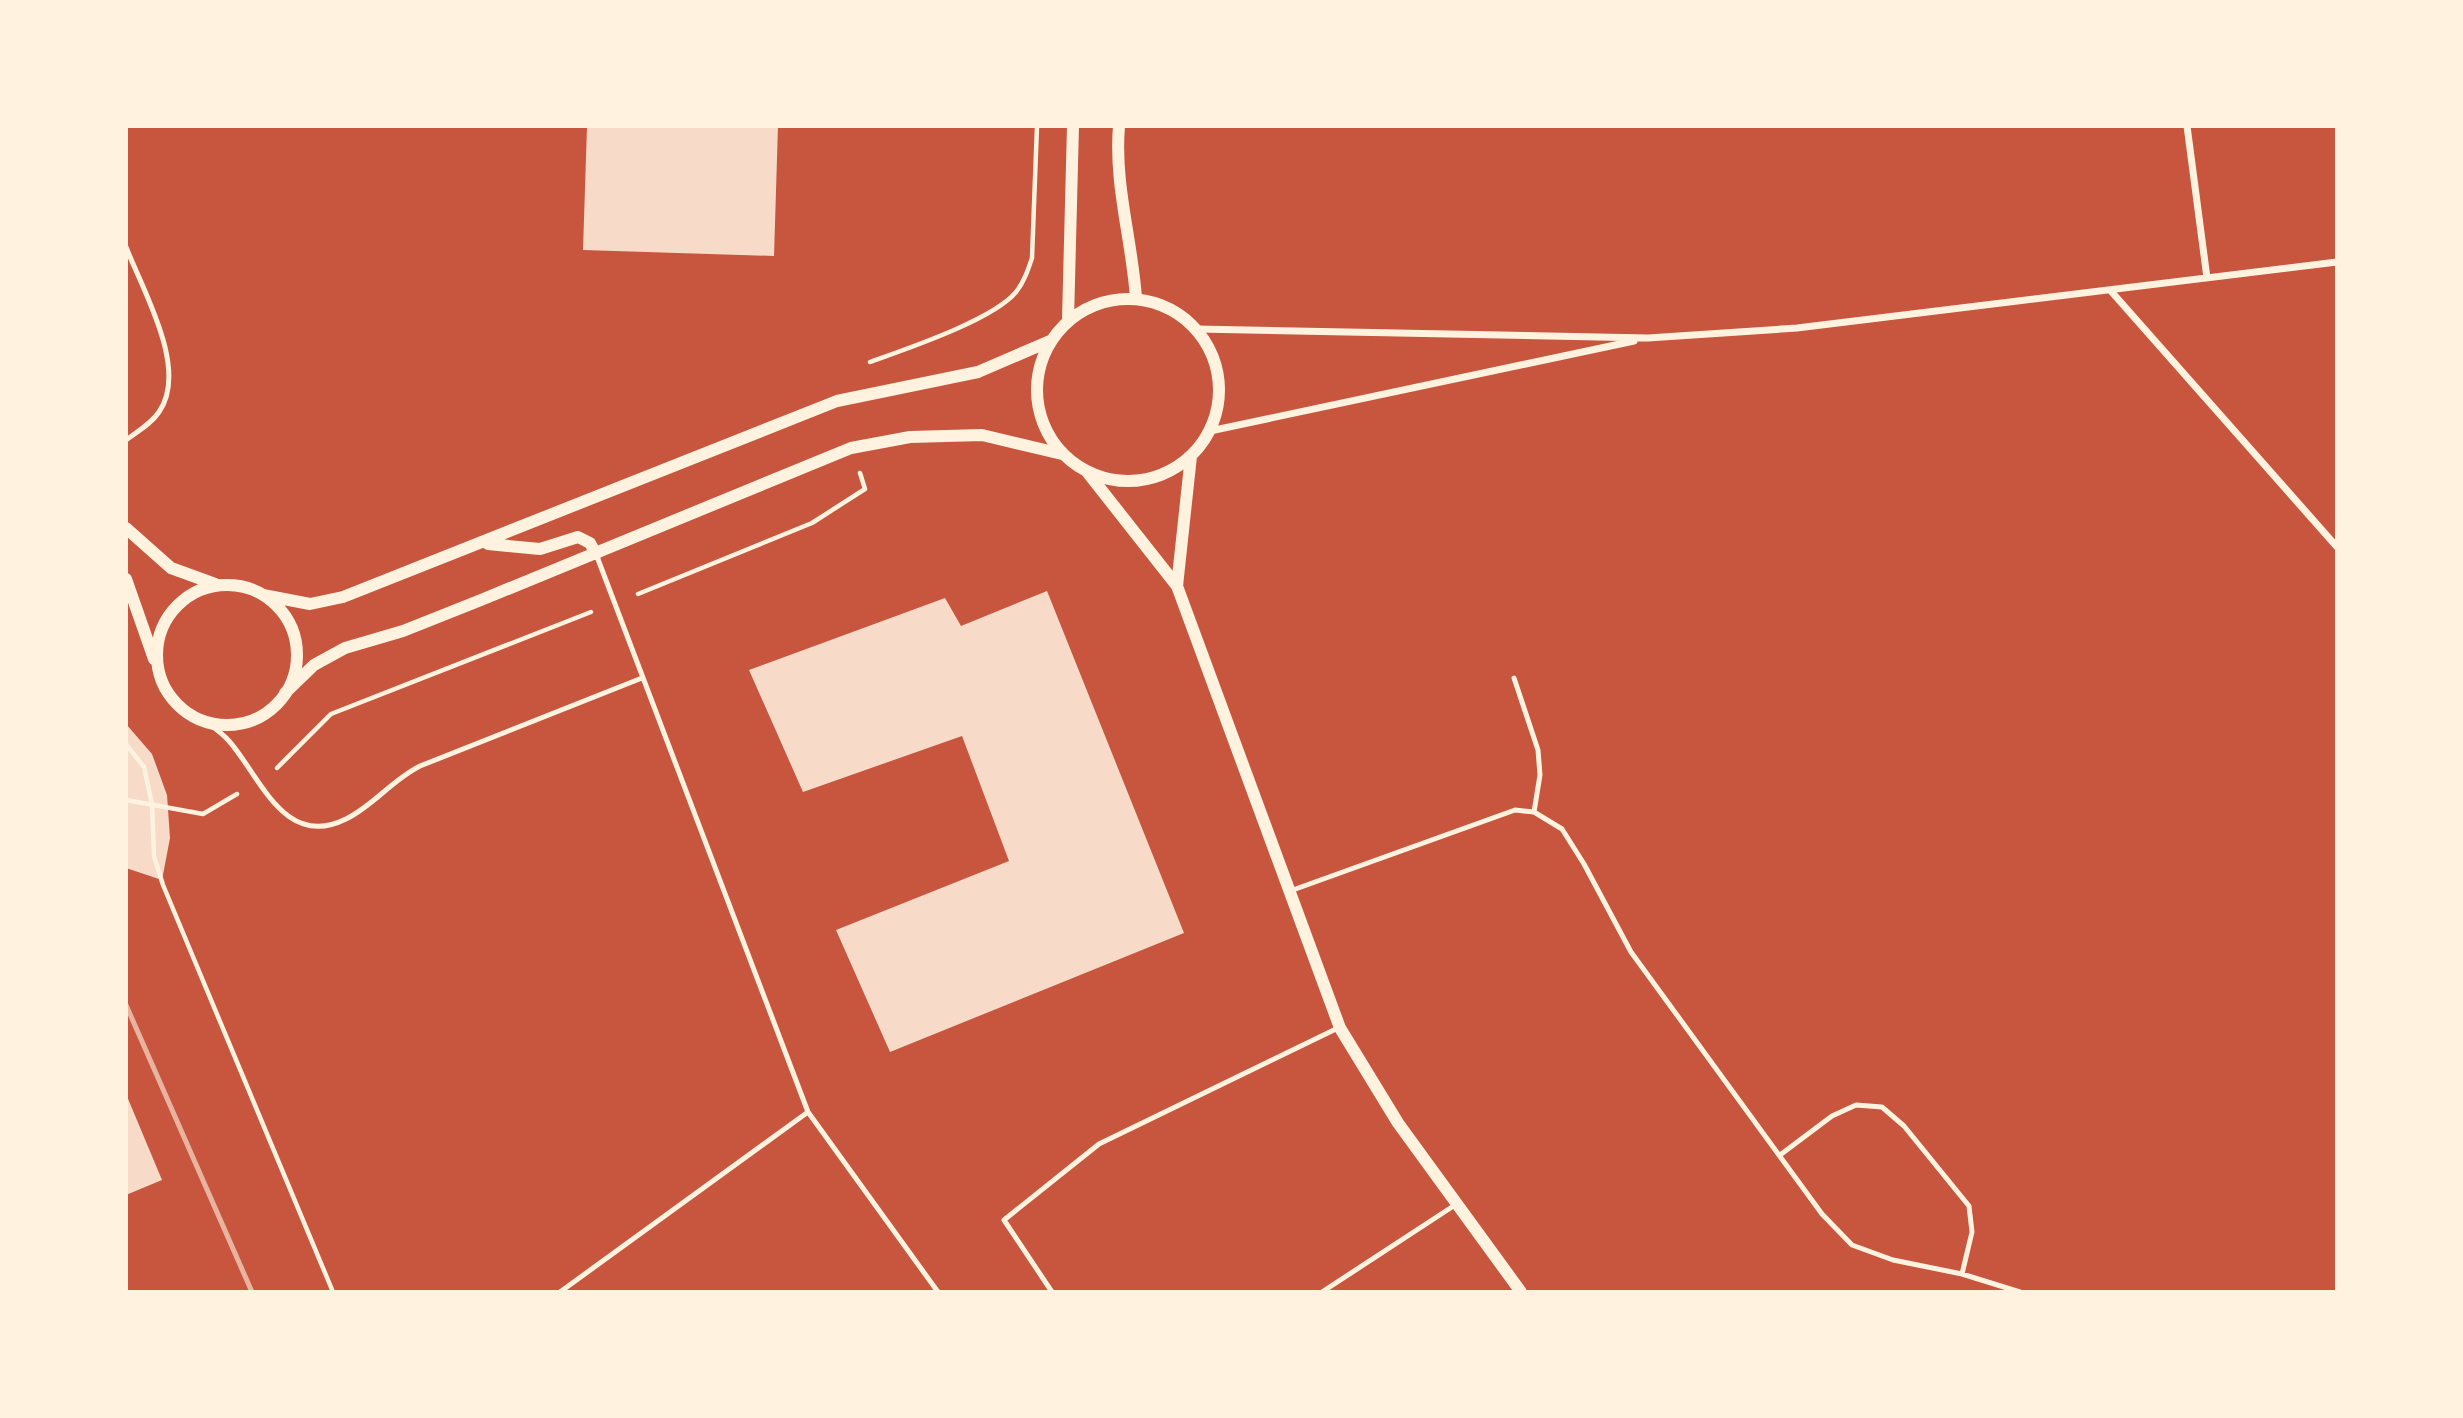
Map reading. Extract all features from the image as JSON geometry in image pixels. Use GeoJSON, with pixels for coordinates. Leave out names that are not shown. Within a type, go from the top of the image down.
{"type":"FeatureCollection","features":[{"type":"Feature","properties":{"kind":"street"},"geometry":{"type":"LineString","coordinates":[[1068,320],[1073,126]]}},
{"type":"Feature","properties":{"kind":"street"},"geometry":{"type":"LineString","coordinates":[[1119,126],[1116,155],[1124,222],[1133,253],[1136,298]]}},
{"type":"Feature","properties":{"kind":"street"},"geometry":{"type":"LineString","coordinates":[[2187,126],[2207,278]]}},
{"type":"Feature","properties":{"kind":"street"},"geometry":{"type":"LineString","coordinates":[[1197,329],[1648,338],[1797,328],[2337,262]]}},
{"type":"Feature","properties":{"kind":"street"},"geometry":{"type":"LineString","coordinates":[[2110,289],[2337,547]]}},
{"type":"Feature","properties":{"kind":"street"},"geometry":{"type":"LineString","coordinates":[[1088,473],[1105,479],[1136,481],[1173,469],[1191,456],[1210,430],[1217,412],[1220,381],[1213,356],[1197,329],[1167,306],[1136,298],[1096,304],[1068,320],[1050,341],[1038,370],[1037,402],[1044,428],[1062,454],[1088,473],[1177,586],[1339,1028],[1398,1123],[1455,1205],[1521,1292]]}},
{"type":"Feature","properties":{"kind":"street"},"geometry":{"type":"LineString","coordinates":[[1210,430],[1648,338]]}},
{"type":"Feature","properties":{"kind":"street"},"geometry":{"type":"LineString","coordinates":[[159,672],[158,648],[170,615],[197,592],[221,586],[243,587],[294,603],[335,600],[837,401],[978,372],[1050,341]]}},
{"type":"Feature","properties":{"kind":"street"},"geometry":{"type":"LineString","coordinates":[[126,579],[159,672],[176,702],[204,720],[224,724],[254,719],[271,709],[298,678],[332,654],[403,631],[851,448],[910,436],[982,435],[1062,454]]}},
{"type":"Feature","properties":{"kind":"street"},"geometry":{"type":"LineString","coordinates":[[1177,586],[1191,456]]}},
{"type":"Feature","properties":{"kind":"street"},"geometry":{"type":"LineString","coordinates":[[126,528],[171,568],[221,586]]}},
{"type":"Feature","properties":{"kind":"street"},"geometry":{"type":"LineString","coordinates":[[464,550],[493,543],[540,549],[572,537],[587,540],[596,554]]}},
{"type":"Feature","properties":{"kind":"street"},"geometry":{"type":"LineString","coordinates":[[264,595],[279,608],[294,635],[296,665],[285,693]]}},
{"type":"Feature","properties":{"kind":"lane"},"geometry":{"type":"LineString","coordinates":[[126,247],[168,355],[171,372],[169,390],[160,411],[126,440]]}},
{"type":"Feature","properties":{"kind":"lane"},"geometry":{"type":"LineString","coordinates":[[596,554],[808,1112],[938,1292]]}},
{"type":"Feature","properties":{"kind":"lane"},"geometry":{"type":"LineString","coordinates":[[204,720],[229,741],[272,803],[292,818],[320,825],[339,822],[362,809],[395,780],[420,766],[642,678]]}},
{"type":"Feature","properties":{"kind":"lane"},"geometry":{"type":"LineString","coordinates":[[1514,678],[1538,750],[1540,775],[1534,812]]}},
{"type":"Feature","properties":{"kind":"lane"},"geometry":{"type":"LineString","coordinates":[[1287,892],[1516,810],[1534,812],[1562,829],[1631,952],[1822,1214],[1853,1245],[1894,1260],[1962,1274],[2020,1292]]}},
{"type":"Feature","properties":{"kind":"lane"},"geometry":{"type":"LineString","coordinates":[[1052,1292],[1004,1220],[1099,1144],[1339,1028]]}},
{"type":"Feature","properties":{"kind":"lane"},"geometry":{"type":"LineString","coordinates":[[1780,1155],[1832,1116],[1856,1105],[1882,1107],[1904,1126],[1969,1206],[1972,1232],[1962,1274]]}},
{"type":"Feature","properties":{"kind":"lane"},"geometry":{"type":"LineString","coordinates":[[560,1292],[808,1112]]}},
{"type":"Feature","properties":{"kind":"lane"},"geometry":{"type":"LineString","coordinates":[[1322,1292],[1455,1205]]}},
{"type":"Feature","properties":{"kind":"path"},"geometry":{"type":"LineString","coordinates":[[126,744],[144,766],[152,804],[155,856],[163,885],[333,1292]]}},
{"type":"Feature","properties":{"kind":"path"},"geometry":{"type":"LineString","coordinates":[[126,800],[203,814],[257,781]]}},
{"type":"Feature","properties":{"kind":"building"},"geometry":{"type":"Polygon","coordinates":[[[587,126],[778,126],[774,256],[583,250],[587,126]]]}},
{"type":"Feature","properties":{"kind":"building"},"geometry":{"type":"Polygon","coordinates":[[[1047,591],[1184,933],[890,1052],[836,930],[1009,861],[962,736],[803,792],[749,670],[945,598],[961,626],[1047,591]]]}},
{"type":"Feature","properties":{"kind":"building"},"geometry":{"type":"Polygon","coordinates":[[[126,724],[152,754],[167,795],[170,838],[162,880],[126,868],[126,724]]]}},
{"type":"Feature","properties":{"kind":"building"},"geometry":{"type":"Polygon","coordinates":[[[126,1094],[162,1180],[126,1195],[126,1094]]]}},
{"type":"Feature","properties":{"kind":"railway"},"geometry":{"type":"LineString","coordinates":[[126,1005],[252,1292]]}}]}
